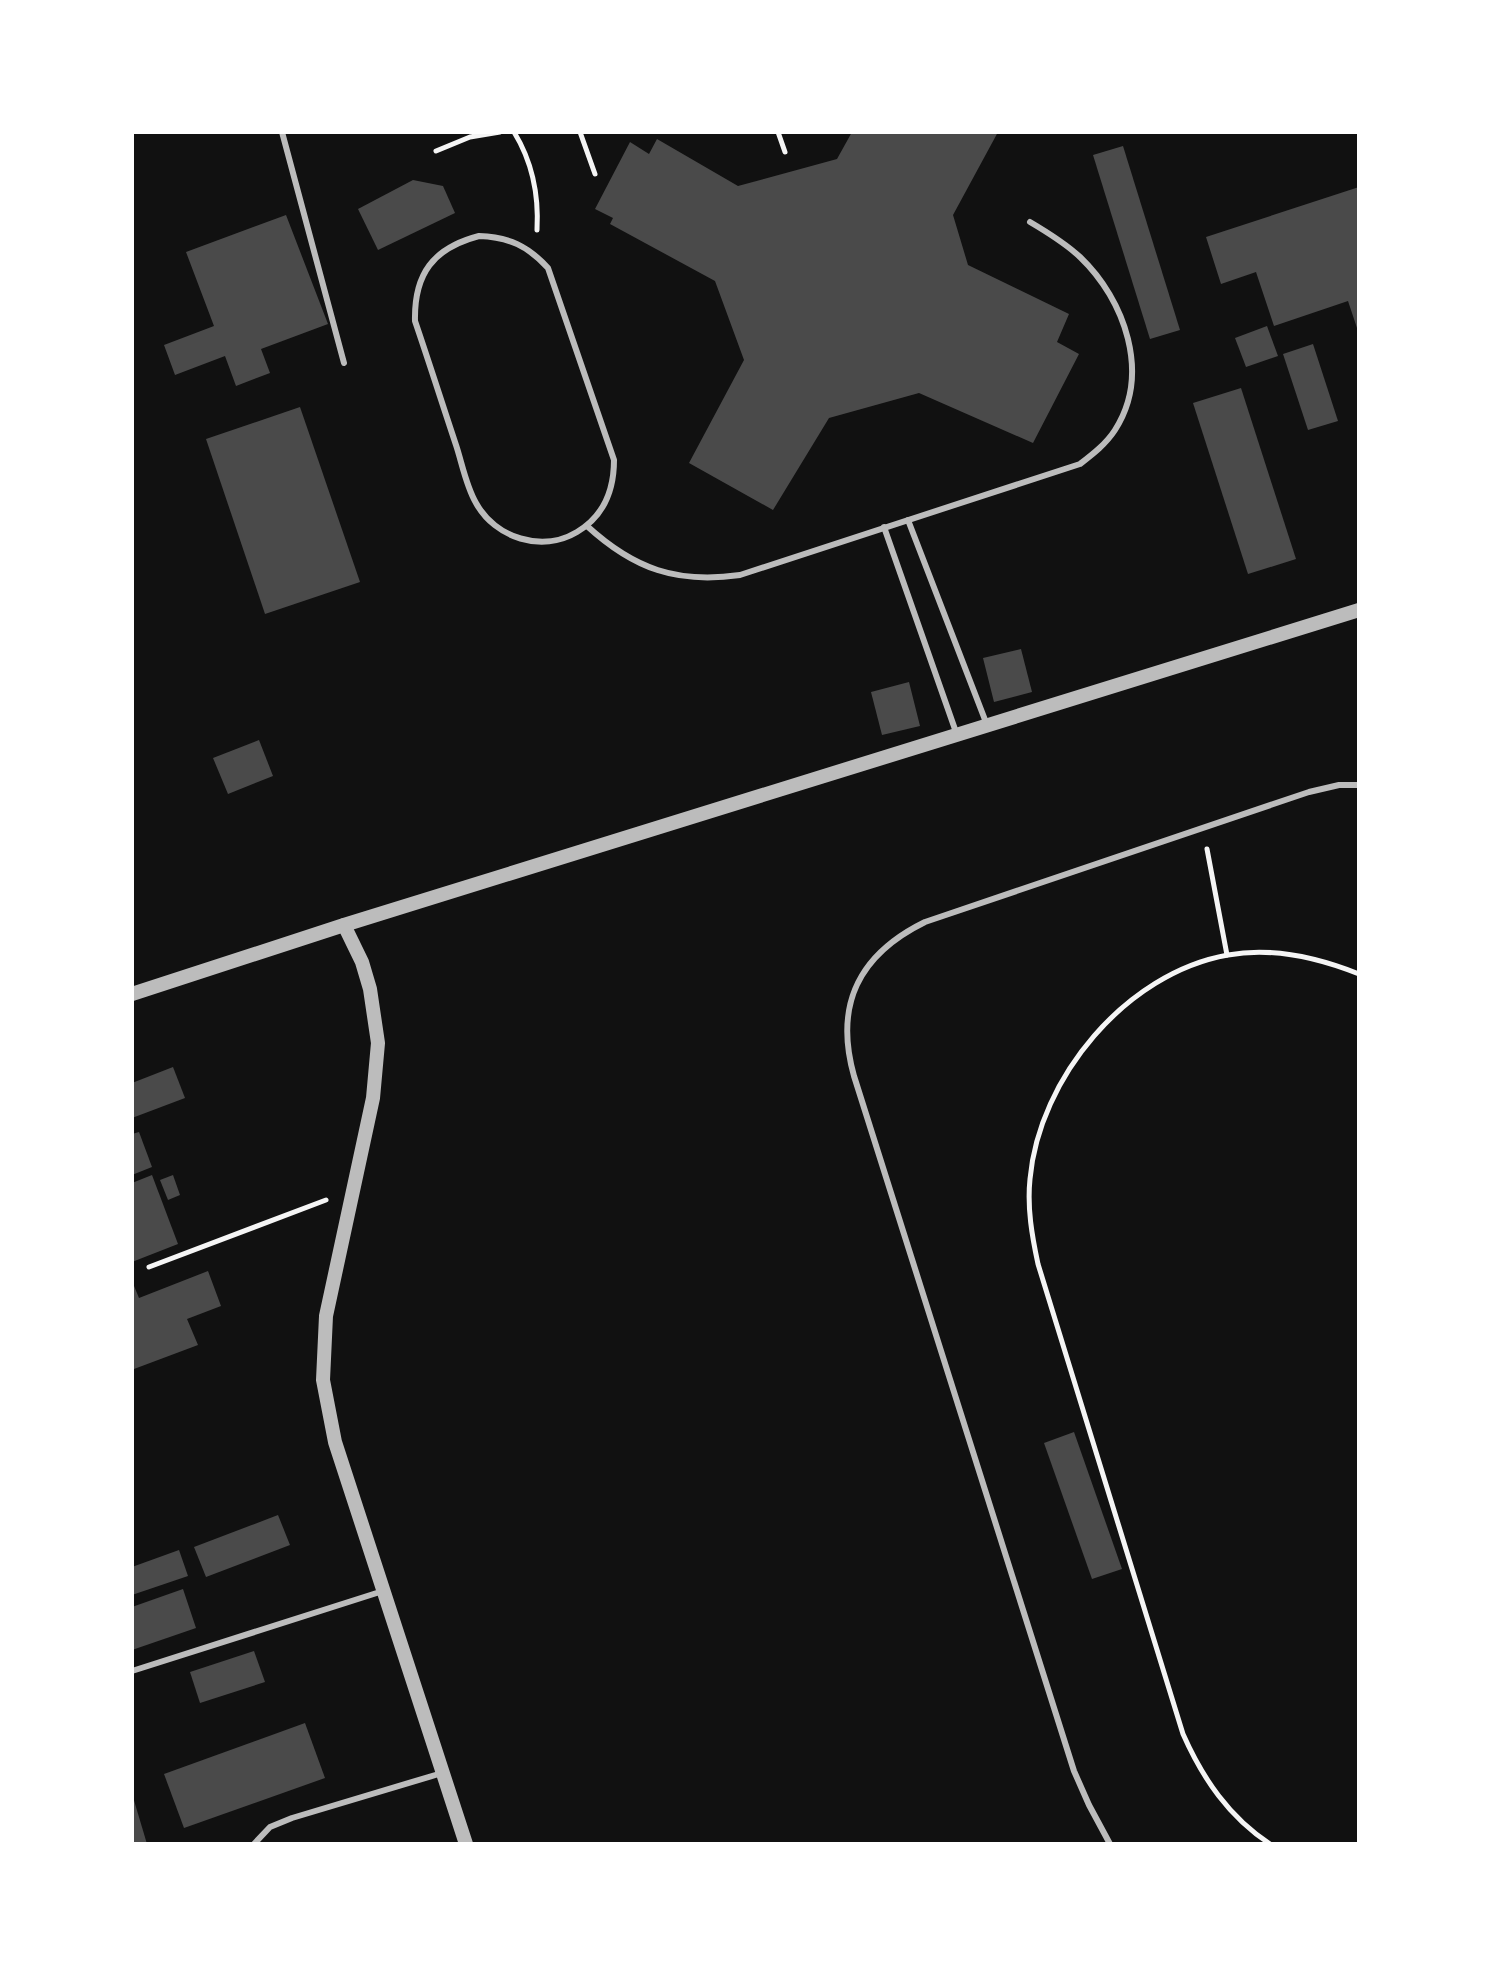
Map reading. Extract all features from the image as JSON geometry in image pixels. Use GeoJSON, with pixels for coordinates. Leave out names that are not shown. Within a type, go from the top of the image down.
{"type":"FeatureCollection","features":[{"type":"Feature","properties":{"kind":"street"},"geometry":{"type":"LineString","coordinates":[[132,994],[344,925],[1359,610]]}},
{"type":"Feature","properties":{"kind":"street"},"geometry":{"type":"LineString","coordinates":[[344,925],[362,962],[370,989],[378,1043],[373,1098],[326,1316],[323,1380],[335,1442],[466,1844]]}},
{"type":"Feature","properties":{"kind":"lane"},"geometry":{"type":"LineString","coordinates":[[282,132],[344,363]]}},
{"type":"Feature","properties":{"kind":"lane"},"geometry":{"type":"LineString","coordinates":[[587,526],[624,556],[646,567],[693,578],[740,575],[1080,464],[1106,440],[1125,410],[1133,363],[1117,310],[1101,282],[1081,258],[1057,238],[1030,222]]}},
{"type":"Feature","properties":{"kind":"lane"},"geometry":{"type":"LineString","coordinates":[[489,236],[518,243],[535,253],[548,268],[614,460],[614,479],[609,497],[587,526],[553,542],[534,542],[516,538],[499,529],[485,517],[475,502],[415,321],[419,282],[429,265],[443,251],[460,241],[489,236]]}},
{"type":"Feature","properties":{"kind":"lane"},"geometry":{"type":"LineString","coordinates":[[908,520],[987,725]]}},
{"type":"Feature","properties":{"kind":"lane"},"geometry":{"type":"LineString","coordinates":[[884,527],[957,735]]}},
{"type":"Feature","properties":{"kind":"lane"},"geometry":{"type":"LineString","coordinates":[[1110,1844],[1074,1771],[854,1076],[847,1050],[846,1023],[852,997],[863,973],[880,951],[901,934],[925,922],[1309,792],[1339,785],[1359,785]]}},
{"type":"Feature","properties":{"kind":"lane"},"geometry":{"type":"LineString","coordinates":[[132,1671],[383,1591]]}},
{"type":"Feature","properties":{"kind":"lane"},"geometry":{"type":"LineString","coordinates":[[254,1844],[270,1827],[292,1818],[442,1773]]}},
{"type":"Feature","properties":{"kind":"path"},"geometry":{"type":"LineString","coordinates":[[436,151],[469,135],[500,132]]}},
{"type":"Feature","properties":{"kind":"path"},"geometry":{"type":"LineString","coordinates":[[514,132],[525,150],[534,176],[538,204],[535,253]]}},
{"type":"Feature","properties":{"kind":"path"},"geometry":{"type":"LineString","coordinates":[[580,132],[595,174]]}},
{"type":"Feature","properties":{"kind":"path"},"geometry":{"type":"LineString","coordinates":[[778,132],[785,152]]}},
{"type":"Feature","properties":{"kind":"path"},"geometry":{"type":"LineString","coordinates":[[1203,828],[1227,955]]}},
{"type":"Feature","properties":{"kind":"path"},"geometry":{"type":"LineString","coordinates":[[1270,1844],[1234,1815],[1214,1791],[1196,1764],[1183,1734],[1038,1264],[1030,1211],[1030,1178],[1045,1116],[1074,1060],[1116,1013],[1141,993],[1197,964],[1227,955],[1263,953],[1298,956],[1359,974]]}},
{"type":"Feature","properties":{"kind":"path"},"geometry":{"type":"LineString","coordinates":[[149,1267],[354,1190]]}},
{"type":"Feature","properties":{"kind":"building"},"geometry":{"type":"Polygon","coordinates":[[[852,132],[998,132],[953,215],[968,265],[1069,314],[1057,342],[1079,354],[1033,443],[919,393],[829,418],[773,510],[689,463],[744,360],[715,281],[610,224],[613,218],[595,209],[630,142],[649,154],[657,139],[738,186],[837,159],[852,132]]]}},
{"type":"Feature","properties":{"kind":"building"},"geometry":{"type":"Polygon","coordinates":[[[1123,146],[1180,330],[1150,339],[1093,155],[1123,146]]]}},
{"type":"Feature","properties":{"kind":"building"},"geometry":{"type":"Polygon","coordinates":[[[413,180],[443,186],[455,213],[378,250],[358,209],[413,180]]]}},
{"type":"Feature","properties":{"kind":"building"},"geometry":{"type":"Polygon","coordinates":[[[1359,187],[1359,334],[1348,301],[1274,326],[1256,272],[1221,284],[1206,237],[1359,187]]]}},
{"type":"Feature","properties":{"kind":"building"},"geometry":{"type":"Polygon","coordinates":[[[286,215],[328,324],[261,349],[270,373],[236,386],[225,356],[175,375],[164,345],[214,326],[186,252],[286,215]]]}},
{"type":"Feature","properties":{"kind":"building"},"geometry":{"type":"Polygon","coordinates":[[[1267,326],[1278,356],[1246,367],[1235,338],[1267,326]]]}},
{"type":"Feature","properties":{"kind":"building"},"geometry":{"type":"Polygon","coordinates":[[[1313,344],[1338,421],[1308,430],[1283,354],[1313,344]]]}},
{"type":"Feature","properties":{"kind":"building"},"geometry":{"type":"Polygon","coordinates":[[[1241,388],[1296,559],[1248,574],[1193,403],[1241,388]]]}},
{"type":"Feature","properties":{"kind":"building"},"geometry":{"type":"Polygon","coordinates":[[[300,407],[360,582],[265,614],[206,439],[300,407]]]}},
{"type":"Feature","properties":{"kind":"building"},"geometry":{"type":"Polygon","coordinates":[[[1021,649],[1032,692],[994,702],[983,658],[1021,649]]]}},
{"type":"Feature","properties":{"kind":"building"},"geometry":{"type":"Polygon","coordinates":[[[909,682],[920,726],[882,735],[871,692],[909,682]]]}},
{"type":"Feature","properties":{"kind":"building"},"geometry":{"type":"Polygon","coordinates":[[[259,740],[273,776],[228,794],[213,758],[259,740]]]}},
{"type":"Feature","properties":{"kind":"building"},"geometry":{"type":"Polygon","coordinates":[[[173,1067],[185,1098],[132,1118],[132,1083],[173,1067]]]}},
{"type":"Feature","properties":{"kind":"building"},"geometry":{"type":"Polygon","coordinates":[[[139,1132],[152,1167],[132,1175],[132,1134],[139,1132]]]}},
{"type":"Feature","properties":{"kind":"building"},"geometry":{"type":"Polygon","coordinates":[[[152,1175],[178,1244],[132,1262],[132,1183],[152,1175]]]}},
{"type":"Feature","properties":{"kind":"building"},"geometry":{"type":"Polygon","coordinates":[[[173,1175],[180,1195],[168,1200],[160,1180],[173,1175]]]}},
{"type":"Feature","properties":{"kind":"building"},"geometry":{"type":"Polygon","coordinates":[[[208,1271],[221,1306],[187,1319],[198,1345],[134,1369],[132,1281],[139,1298],[208,1271]]]}},
{"type":"Feature","properties":{"kind":"building"},"geometry":{"type":"Polygon","coordinates":[[[1074,1432],[1122,1569],[1092,1579],[1044,1443],[1074,1432]]]}},
{"type":"Feature","properties":{"kind":"building"},"geometry":{"type":"Polygon","coordinates":[[[278,1515],[290,1545],[206,1577],[194,1547],[278,1515]]]}},
{"type":"Feature","properties":{"kind":"building"},"geometry":{"type":"Polygon","coordinates":[[[179,1550],[188,1576],[132,1595],[132,1567],[179,1550]]]}},
{"type":"Feature","properties":{"kind":"building"},"geometry":{"type":"Polygon","coordinates":[[[183,1589],[196,1628],[132,1650],[132,1607],[183,1589]]]}},
{"type":"Feature","properties":{"kind":"building"},"geometry":{"type":"Polygon","coordinates":[[[254,1651],[265,1682],[200,1703],[190,1672],[254,1651]]]}},
{"type":"Feature","properties":{"kind":"building"},"geometry":{"type":"Polygon","coordinates":[[[305,1723],[325,1778],[184,1828],[164,1774],[305,1723]]]}},
{"type":"Feature","properties":{"kind":"building"},"geometry":{"type":"Polygon","coordinates":[[[133,1797],[147,1844],[132,1844],[133,1797]]]}}]}
